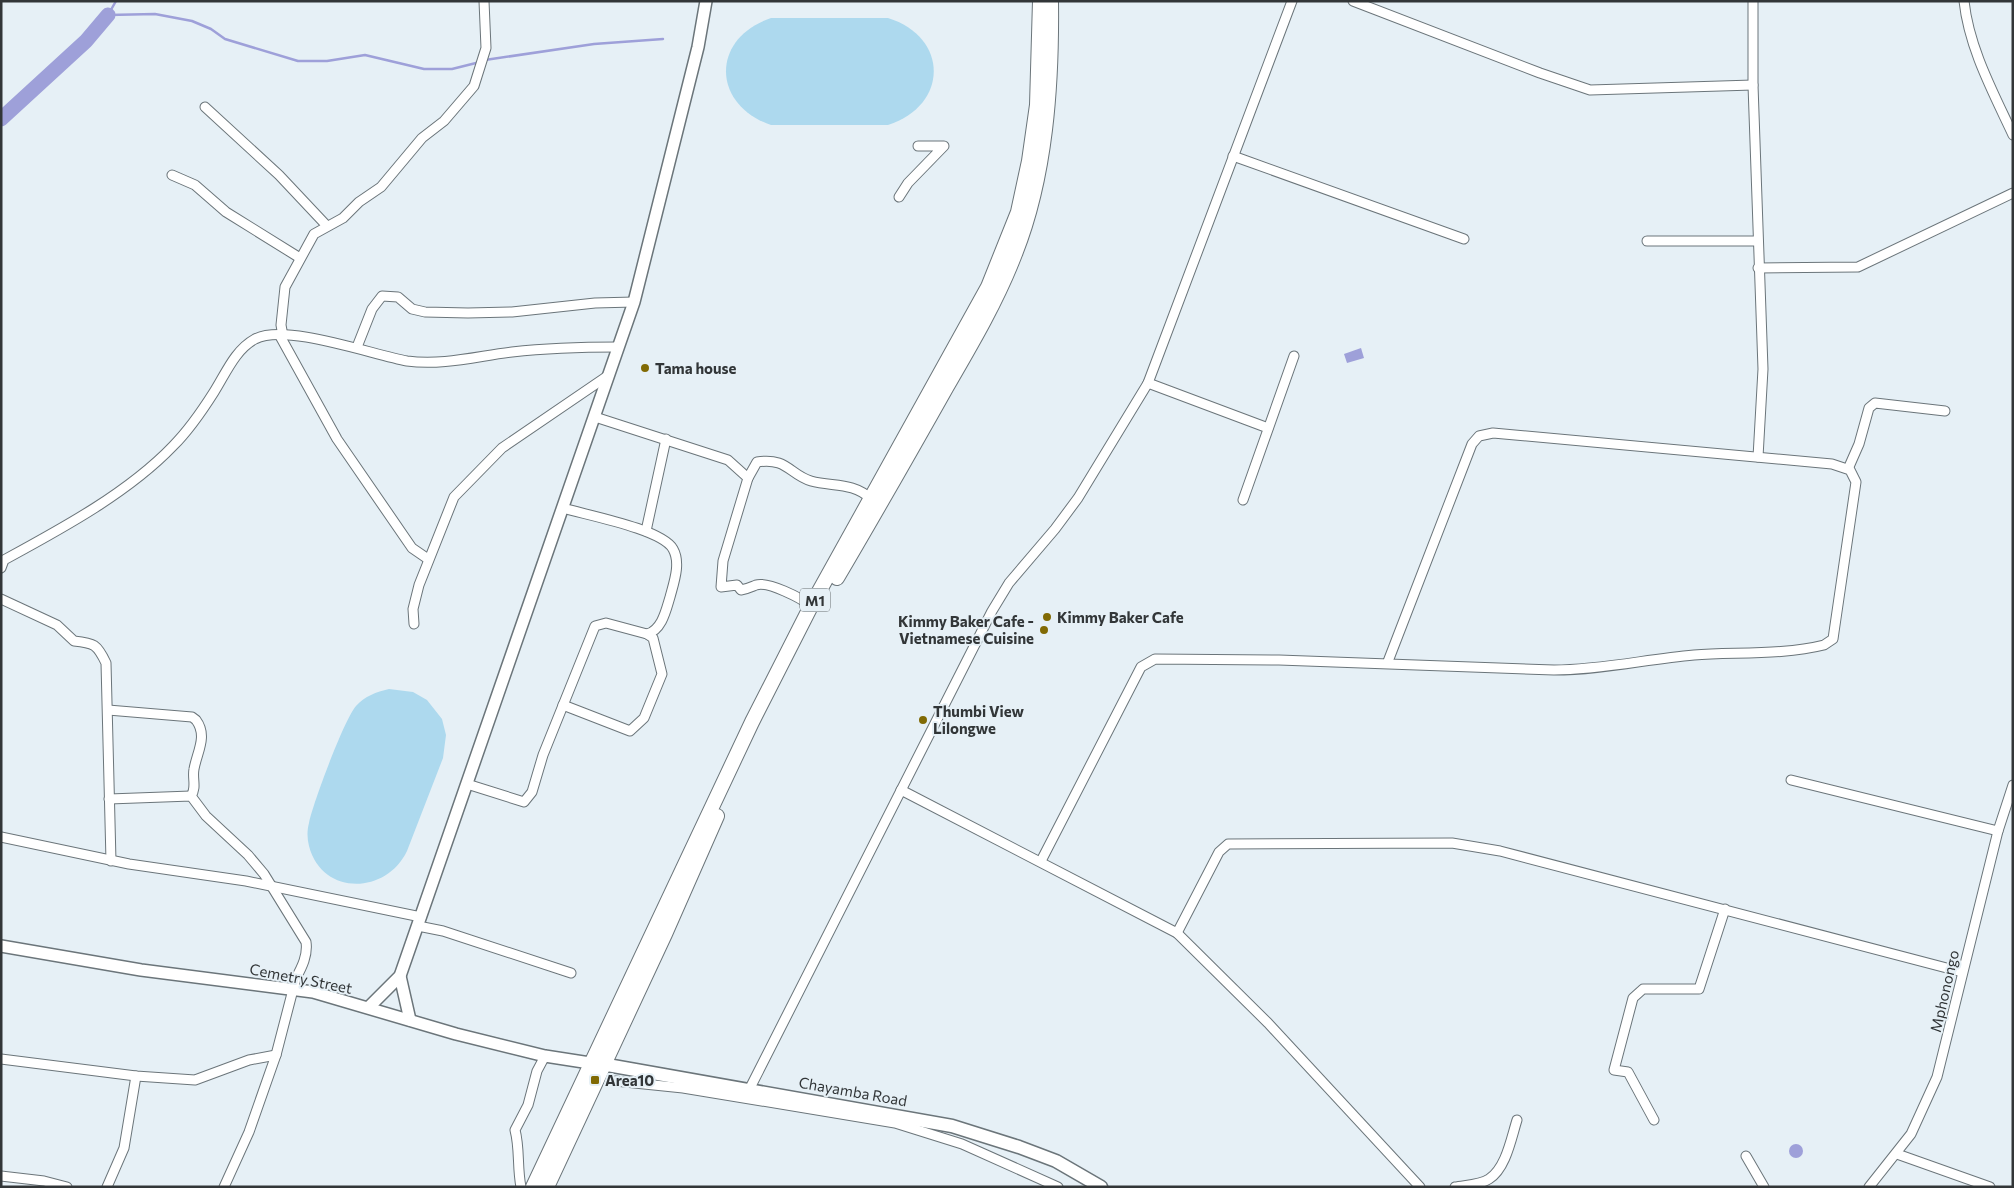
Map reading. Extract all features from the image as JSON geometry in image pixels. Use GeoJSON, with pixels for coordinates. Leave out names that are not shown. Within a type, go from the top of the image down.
{"type":"FeatureCollection","features":[{"type":"Feature","properties":{"kind":"highway","name":"M1"},"geometry":{"type":"LineString","coordinates":[[547,1187],[596,1063],[752,722],[811,606],[971,321],[988,287],[1012,228],[1023,192],[1034,133],[1037,106],[1040,1]]}},
{"type":"Feature","properties":{"kind":"highway","name":"M1"},"geometry":{"type":"LineString","coordinates":[[533,1187],[596,1063],[665,934],[715,820],[793,660],[966,353],[1016,253],[1040,162],[1046,104],[1051,1]]}},
{"type":"Feature","properties":{"kind":"main road","name":"Chayamba Road"},"geometry":{"type":"LineString","coordinates":[[596,1063],[952,1126],[1020,1147],[1056,1162],[1101,1187]]}},
{"type":"Feature","properties":{"kind":"street"},"geometry":{"type":"LineString","coordinates":[[428,558],[412,548],[337,439],[281,336],[281,325],[285,287],[314,234],[343,218],[359,202],[381,187],[422,138],[444,121],[470,92],[478,79],[486,48],[484,1]]}},
{"type":"Feature","properties":{"kind":"street"},"geometry":{"type":"LineString","coordinates":[[369,1007],[400,976],[634,302],[698,47],[706,1]]}},
{"type":"Feature","properties":{"kind":"street"},"geometry":{"type":"LineString","coordinates":[[749,1090],[1003,593],[1055,530],[1078,498],[1148,383],[1292,1]]}},
{"type":"Feature","properties":{"kind":"street"},"geometry":{"type":"LineString","coordinates":[[1353,1],[1540,73],[1590,90],[1753,85]]}},
{"type":"Feature","properties":{"kind":"street"},"geometry":{"type":"LineString","coordinates":[[1753,1],[1753,85],[1763,369],[1758,457]]}},
{"type":"Feature","properties":{"kind":"street"},"geometry":{"type":"LineString","coordinates":[[1964,1],[1966,17],[1988,84],[2013,135]]}},
{"type":"Feature","properties":{"kind":"street"},"geometry":{"type":"LineString","coordinates":[[205,107],[279,174],[327,226]]}},
{"type":"Feature","properties":{"kind":"street"},"geometry":{"type":"LineString","coordinates":[[898,197],[944,146],[918,146]]}},
{"type":"Feature","properties":{"kind":"street"},"geometry":{"type":"LineString","coordinates":[[1233,156],[1464,239]]}},
{"type":"Feature","properties":{"kind":"street"},"geometry":{"type":"LineString","coordinates":[[172,175],[195,185],[226,212],[300,258]]}},
{"type":"Feature","properties":{"kind":"street"},"geometry":{"type":"LineString","coordinates":[[1758,268],[1858,267],[2013,193]]}},
{"type":"Feature","properties":{"kind":"street"},"geometry":{"type":"LineString","coordinates":[[1647,241],[1758,241]]}},
{"type":"Feature","properties":{"kind":"street"},"geometry":{"type":"LineString","coordinates":[[357,347],[372,309],[382,296],[398,297],[412,309],[425,312],[512,312],[595,303],[634,302]]}},
{"type":"Feature","properties":{"kind":"street"},"geometry":{"type":"LineString","coordinates":[[1,568],[4,560],[27,549],[103,501],[155,463],[186,432],[215,391],[235,356],[246,345],[257,338],[281,336],[357,347],[416,362],[453,360],[567,347],[618,347]]}},
{"type":"Feature","properties":{"kind":"street"},"geometry":{"type":"LineString","coordinates":[[1243,500],[1294,356]]}},
{"type":"Feature","properties":{"kind":"street"},"geometry":{"type":"LineString","coordinates":[[414,624],[413,609],[428,558],[454,497],[502,448],[609,375]]}},
{"type":"Feature","properties":{"kind":"street"},"geometry":{"type":"LineString","coordinates":[[1148,383],[1268,428]]}},
{"type":"Feature","properties":{"kind":"street"},"geometry":{"type":"LineString","coordinates":[[1848,469],[1859,444],[1869,408],[1875,403],[1945,411]]}},
{"type":"Feature","properties":{"kind":"street"},"geometry":{"type":"LineString","coordinates":[[595,417],[728,460],[748,478]]}},
{"type":"Feature","properties":{"kind":"street"},"geometry":{"type":"LineString","coordinates":[[1041,861],[1141,667],[1155,660],[1386,664],[1554,670],[1592,669],[1665,658],[1824,645],[1833,638],[1856,482],[1848,469],[1832,464],[1493,433],[1483,434],[1472,444],[1386,664]]}},
{"type":"Feature","properties":{"kind":"street"},"geometry":{"type":"LineString","coordinates":[[646,531],[666,439]]}},
{"type":"Feature","properties":{"kind":"street"},"geometry":{"type":"LineString","coordinates":[[811,606],[774,586],[758,584],[741,590],[737,585],[732,584],[721,587],[723,561],[748,478],[757,462],[779,462],[810,481],[853,486],[870,499]]}},
{"type":"Feature","properties":{"kind":"street"},"geometry":{"type":"LineString","coordinates":[[563,508],[646,531],[669,542],[677,560],[669,601],[659,627],[654,632],[647,634]]}},
{"type":"Feature","properties":{"kind":"street"},"geometry":{"type":"LineString","coordinates":[[1,599],[57,626],[74,641],[85,641],[94,644],[106,663],[112,861]]}},
{"type":"Feature","properties":{"kind":"street"},"geometry":{"type":"LineString","coordinates":[[467,784],[524,802],[532,792],[543,755],[594,626],[606,623],[647,634],[653,638],[662,674],[644,718],[630,731],[563,705]]}},
{"type":"Feature","properties":{"kind":"street"},"geometry":{"type":"LineString","coordinates":[[108,710],[192,717],[196,720],[202,737],[194,768],[194,789],[191,796]]}},
{"type":"Feature","properties":{"kind":"street"},"geometry":{"type":"LineString","coordinates":[[1790,780],[1998,831]]}},
{"type":"Feature","properties":{"kind":"street"},"geometry":{"type":"LineString","coordinates":[[901,790],[1177,933],[1268,1023],[1420,1187]]}},
{"type":"Feature","properties":{"kind":"street","name":"Mphonongo"},"geometry":{"type":"LineString","coordinates":[[1869,1187],[1911,1134],[1937,1077],[1998,831],[2012,791]]}},
{"type":"Feature","properties":{"kind":"street"},"geometry":{"type":"LineString","coordinates":[[109,799],[191,796]]}},
{"type":"Feature","properties":{"kind":"street"},"geometry":{"type":"LineString","coordinates":[[191,796],[206,816],[248,855],[272,887],[306,942],[304,959],[293,989],[276,1055],[249,1132],[224,1187]]}},
{"type":"Feature","properties":{"kind":"street"},"geometry":{"type":"LineString","coordinates":[[1,837],[112,861],[231,878],[420,922],[571,973]]}},
{"type":"Feature","properties":{"kind":"street"},"geometry":{"type":"LineString","coordinates":[[1177,933],[1219,852],[1228,844],[1467,844],[1962,972]]}},
{"type":"Feature","properties":{"kind":"street"},"geometry":{"type":"LineString","coordinates":[[1654,1120],[1628,1072],[1614,1070],[1633,998],[1639,990],[1643,989],[1699,989],[1724,909]]}},
{"type":"Feature","properties":{"kind":"street","name":"Cemetry Street"},"geometry":{"type":"LineString","coordinates":[[1,946],[141,970],[293,989],[369,1007],[456,1034],[545,1056],[596,1063]]}},
{"type":"Feature","properties":{"kind":"street"},"geometry":{"type":"LineString","coordinates":[[400,976],[410,1020]]}},
{"type":"Feature","properties":{"kind":"street"},"geometry":{"type":"LineString","coordinates":[[1,1059],[136,1076],[195,1080],[249,1060],[276,1055]]}},
{"type":"Feature","properties":{"kind":"street"},"geometry":{"type":"LineString","coordinates":[[522,1187],[517,1164],[519,1141],[516,1130],[528,1106],[538,1071],[545,1056]]}},
{"type":"Feature","properties":{"kind":"street"},"geometry":{"type":"LineString","coordinates":[[107,1187],[124,1148],[136,1076]]}},
{"type":"Feature","properties":{"kind":"street"},"geometry":{"type":"LineString","coordinates":[[615,1081],[683,1088],[895,1124],[962,1144],[1058,1187]]}},
{"type":"Feature","properties":{"kind":"street"},"geometry":{"type":"LineString","coordinates":[[1455,1187],[1484,1182],[1493,1176],[1508,1149],[1517,1120]]}},
{"type":"Feature","properties":{"kind":"street"},"geometry":{"type":"LineString","coordinates":[[1897,1154],[1990,1187]]}},
{"type":"Feature","properties":{"kind":"street"},"geometry":{"type":"LineString","coordinates":[[1746,1156],[1764,1187]]}},
{"type":"Feature","properties":{"kind":"street"},"geometry":{"type":"LineString","coordinates":[[1,1176],[44,1181],[67,1187]]}},
{"type":"Feature","properties":{"kind":"shaded area"},"geometry":{"type":"Polygon","coordinates":[[[771,18],[888,18],[908,27],[922,40],[931,55],[934,71],[931,87],[922,103],[908,115],[888,125],[771,125],[751,115],[737,102],[729,87],[726,71],[729,55],[737,40],[751,27],[771,18]]]}},
{"type":"Feature","properties":{"kind":"shaded area"},"geometry":{"type":"Polygon","coordinates":[[[389,689],[413,692],[427,700],[442,719],[446,735],[443,758],[407,851],[397,865],[385,876],[370,882],[355,884],[340,881],[327,874],[316,862],[308,843],[309,823],[316,798],[351,714],[356,706],[367,697],[389,689]]]}},
{"type":"Feature","properties":{"kind":"water"},"geometry":{"type":"Polygon","coordinates":[[[1361,348],[1364,358],[1347,363],[1344,354],[1361,348]]]}},
{"type":"Feature","properties":{"kind":"water"},"geometry":{"type":"Polygon","coordinates":[[[1793,1144],[1799,1144],[1803,1151],[1799,1158],[1793,1158],[1789,1154],[1789,1148],[1793,1144]]]}},
{"type":"Feature","properties":{"kind":"waterway"},"geometry":{"type":"LineString","coordinates":[[108,15],[116,1]]}},
{"type":"Feature","properties":{"kind":"waterway"},"geometry":{"type":"LineString","coordinates":[[108,15],[155,14],[192,21],[211,29],[225,39],[298,61],[327,61],[365,55],[424,69],[452,69],[480,62]]}},
{"type":"Feature","properties":{"kind":"waterway"},"geometry":{"type":"LineString","coordinates":[[1,119],[86,41],[108,15]]}},
{"type":"Feature","properties":{"kind":"waterway"},"geometry":{"type":"LineString","coordinates":[[485,60],[594,44],[663,39]]}},
{"type":"Feature","properties":{"kind":"place","name":"Tama house"},"geometry":{"type":"Point","coordinates":[645,368]}},
{"type":"Feature","properties":{"kind":"place","name":"Kimmy Baker Cafe"},"geometry":{"type":"Point","coordinates":[1047,617]}},
{"type":"Feature","properties":{"kind":"place","name":"Kimmy Baker Cafe - Vietnamese Cuisine"},"geometry":{"type":"Point","coordinates":[1044,630]}},
{"type":"Feature","properties":{"kind":"place","name":"Thumbi View Lilongwe"},"geometry":{"type":"Point","coordinates":[923,720]}},
{"type":"Feature","properties":{"kind":"place","name":"Area10"},"geometry":{"type":"Point","coordinates":[595,1080]}}]}
